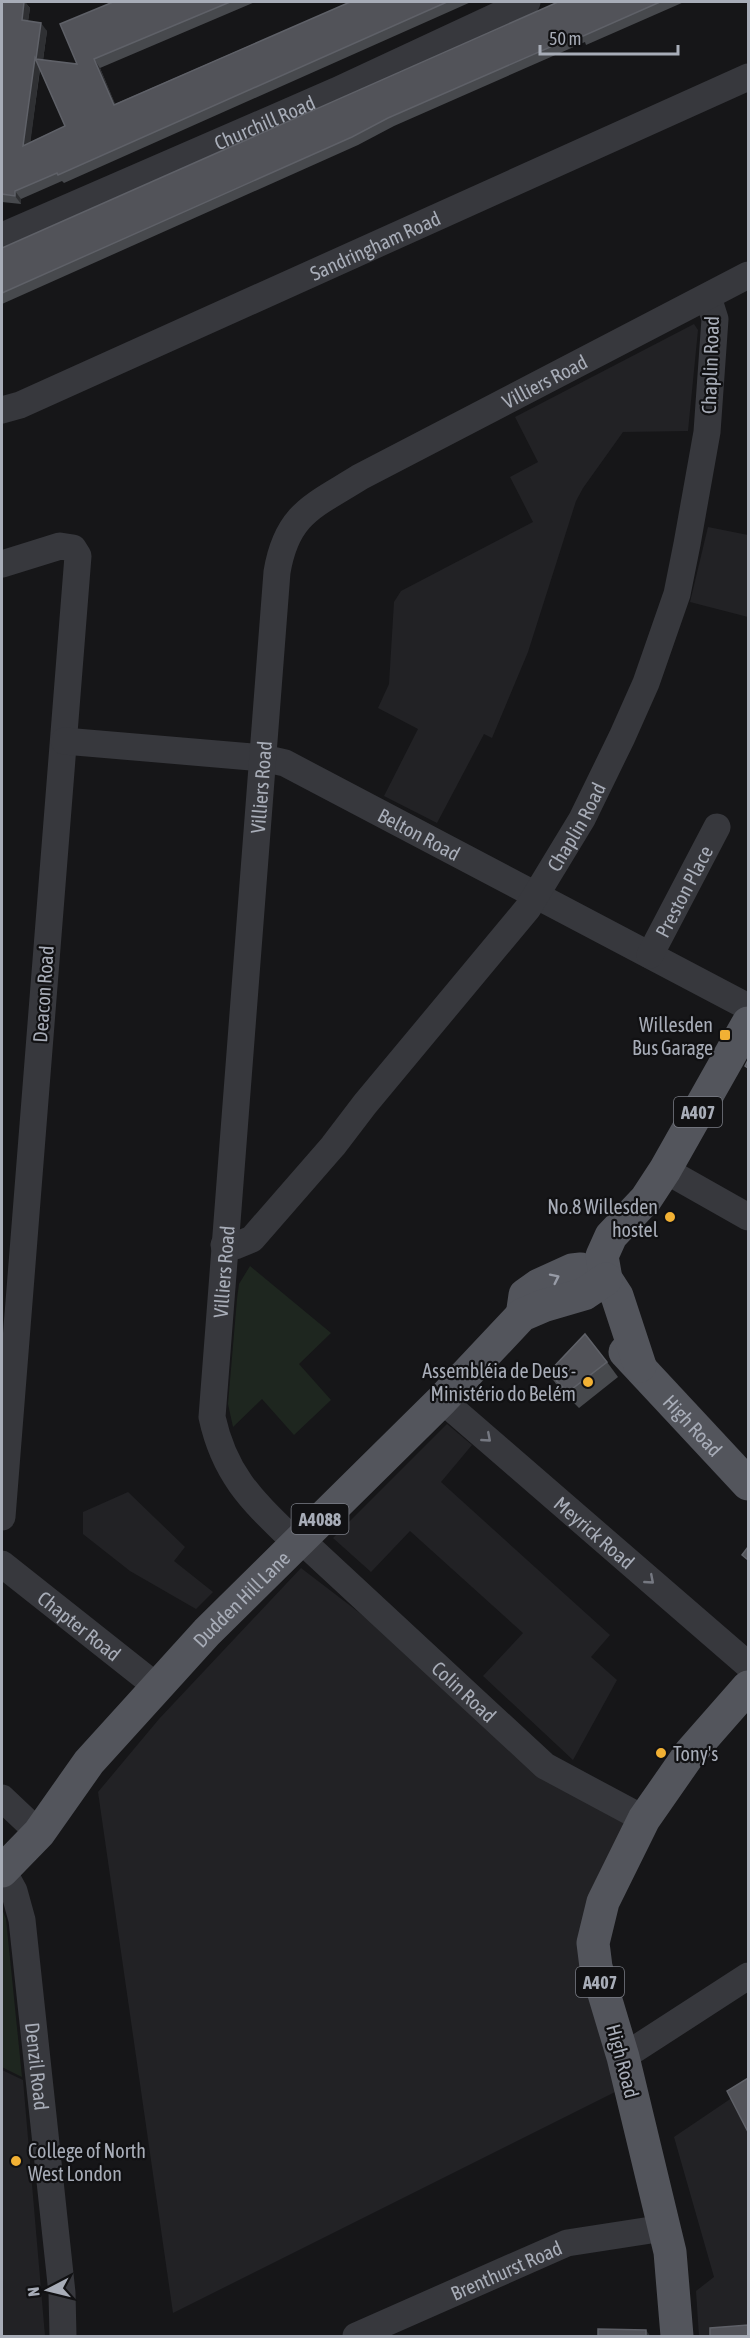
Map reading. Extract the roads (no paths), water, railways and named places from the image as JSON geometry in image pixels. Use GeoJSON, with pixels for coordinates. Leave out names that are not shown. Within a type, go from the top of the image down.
{"type":"FeatureCollection","features":[{"type":"Feature","properties":{"kind":"main road","name":"High Road"},"geometry":{"type":"LineString","coordinates":[[748,1023],[665,1170],[646,1199],[611,1236],[602,1256],[606,1279],[617,1296],[640,1366],[671,1403],[748,1484]]}},
{"type":"Feature","properties":{"kind":"main road","name":"Dudden Hill Lane"},"geometry":{"type":"LineString","coordinates":[[2,1871],[39,1833],[89,1762],[156,1686],[298,1541],[442,1400],[522,1316],[525,1295],[561,1274],[581,1269],[606,1279]]}},
{"type":"Feature","properties":{"kind":"main road","name":"High Road"},"geometry":{"type":"LineString","coordinates":[[677,2337],[670,2252],[623,2057],[596,1967],[593,1943],[603,1902],[644,1820],[690,1753],[748,1687]]}},
{"type":"Feature","properties":{"kind":"street","name":"Churchill Road"},"geometry":{"type":"LineString","coordinates":[[2,236],[336,91],[526,2]]}},
{"type":"Feature","properties":{"kind":"street","name":"Sandringham Road"},"geometry":{"type":"LineString","coordinates":[[2,410],[20,405],[748,77]]}},
{"type":"Feature","properties":{"kind":"street","name":"Villiers Road"},"geometry":{"type":"LineString","coordinates":[[298,1541],[247,1493],[229,1469],[216,1436],[212,1417],[277,572],[281,547],[303,512],[360,477],[748,275]]}},
{"type":"Feature","properties":{"kind":"street","name":"Chaplin Road"},"geometry":{"type":"LineString","coordinates":[[224,1245],[235,1246],[252,1239],[333,1146],[520,917],[582,819],[646,683],[677,594],[707,432],[715,318],[708,297]]}},
{"type":"Feature","properties":{"kind":"street","name":"Deacon Road"},"geometry":{"type":"LineString","coordinates":[[2,564],[60,546],[73,548],[78,556],[2,1517]]}},
{"type":"Feature","properties":{"kind":"street","name":"Belton Road"},"geometry":{"type":"LineString","coordinates":[[64,741],[263,758],[285,763],[748,1007]]}},
{"type":"Feature","properties":{"kind":"street","name":"Preston Place"},"geometry":{"type":"LineString","coordinates":[[650,955],[717,827]]}},
{"type":"Feature","properties":{"kind":"street"},"geometry":{"type":"LineString","coordinates":[[665,1170],[748,1217]]}},
{"type":"Feature","properties":{"kind":"street","name":"Meyrick Road"},"geometry":{"type":"LineString","coordinates":[[442,1400],[748,1665]]}},
{"type":"Feature","properties":{"kind":"street","name":"Colin Road"},"geometry":{"type":"LineString","coordinates":[[298,1541],[545,1766],[644,1820]]}},
{"type":"Feature","properties":{"kind":"street","name":"Chapter Road"},"geometry":{"type":"LineString","coordinates":[[2,1564],[156,1686]]}},
{"type":"Feature","properties":{"kind":"street"},"geometry":{"type":"LineString","coordinates":[[2,1798],[39,1833]]}},
{"type":"Feature","properties":{"kind":"street","name":"Denzil Road"},"geometry":{"type":"LineString","coordinates":[[2,1871],[14,1891],[22,1920],[62,2293],[63,2337]]}},
{"type":"Feature","properties":{"kind":"street"},"geometry":{"type":"LineString","coordinates":[[623,2057],[748,1976]]}},
{"type":"Feature","properties":{"kind":"street","name":"Brenthurst Road"},"geometry":{"type":"LineString","coordinates":[[356,2337],[567,2243],[664,2228]]}},
{"type":"Feature","properties":{"kind":"place","name":"Willesden Bus Garage"},"geometry":{"type":"Point","coordinates":[725,1035]}},
{"type":"Feature","properties":{"kind":"place","name":"No.8 Willesden hostel"},"geometry":{"type":"Point","coordinates":[670,1217]}},
{"type":"Feature","properties":{"kind":"place","name":"Assembléia de Deus - Ministério do Belém"},"geometry":{"type":"Point","coordinates":[588,1382]}},
{"type":"Feature","properties":{"kind":"place","name":"Tony's"},"geometry":{"type":"Point","coordinates":[661,1753]}},
{"type":"Feature","properties":{"kind":"place","name":"College of North West London"},"geometry":{"type":"Point","coordinates":[16,2161]}}]}
